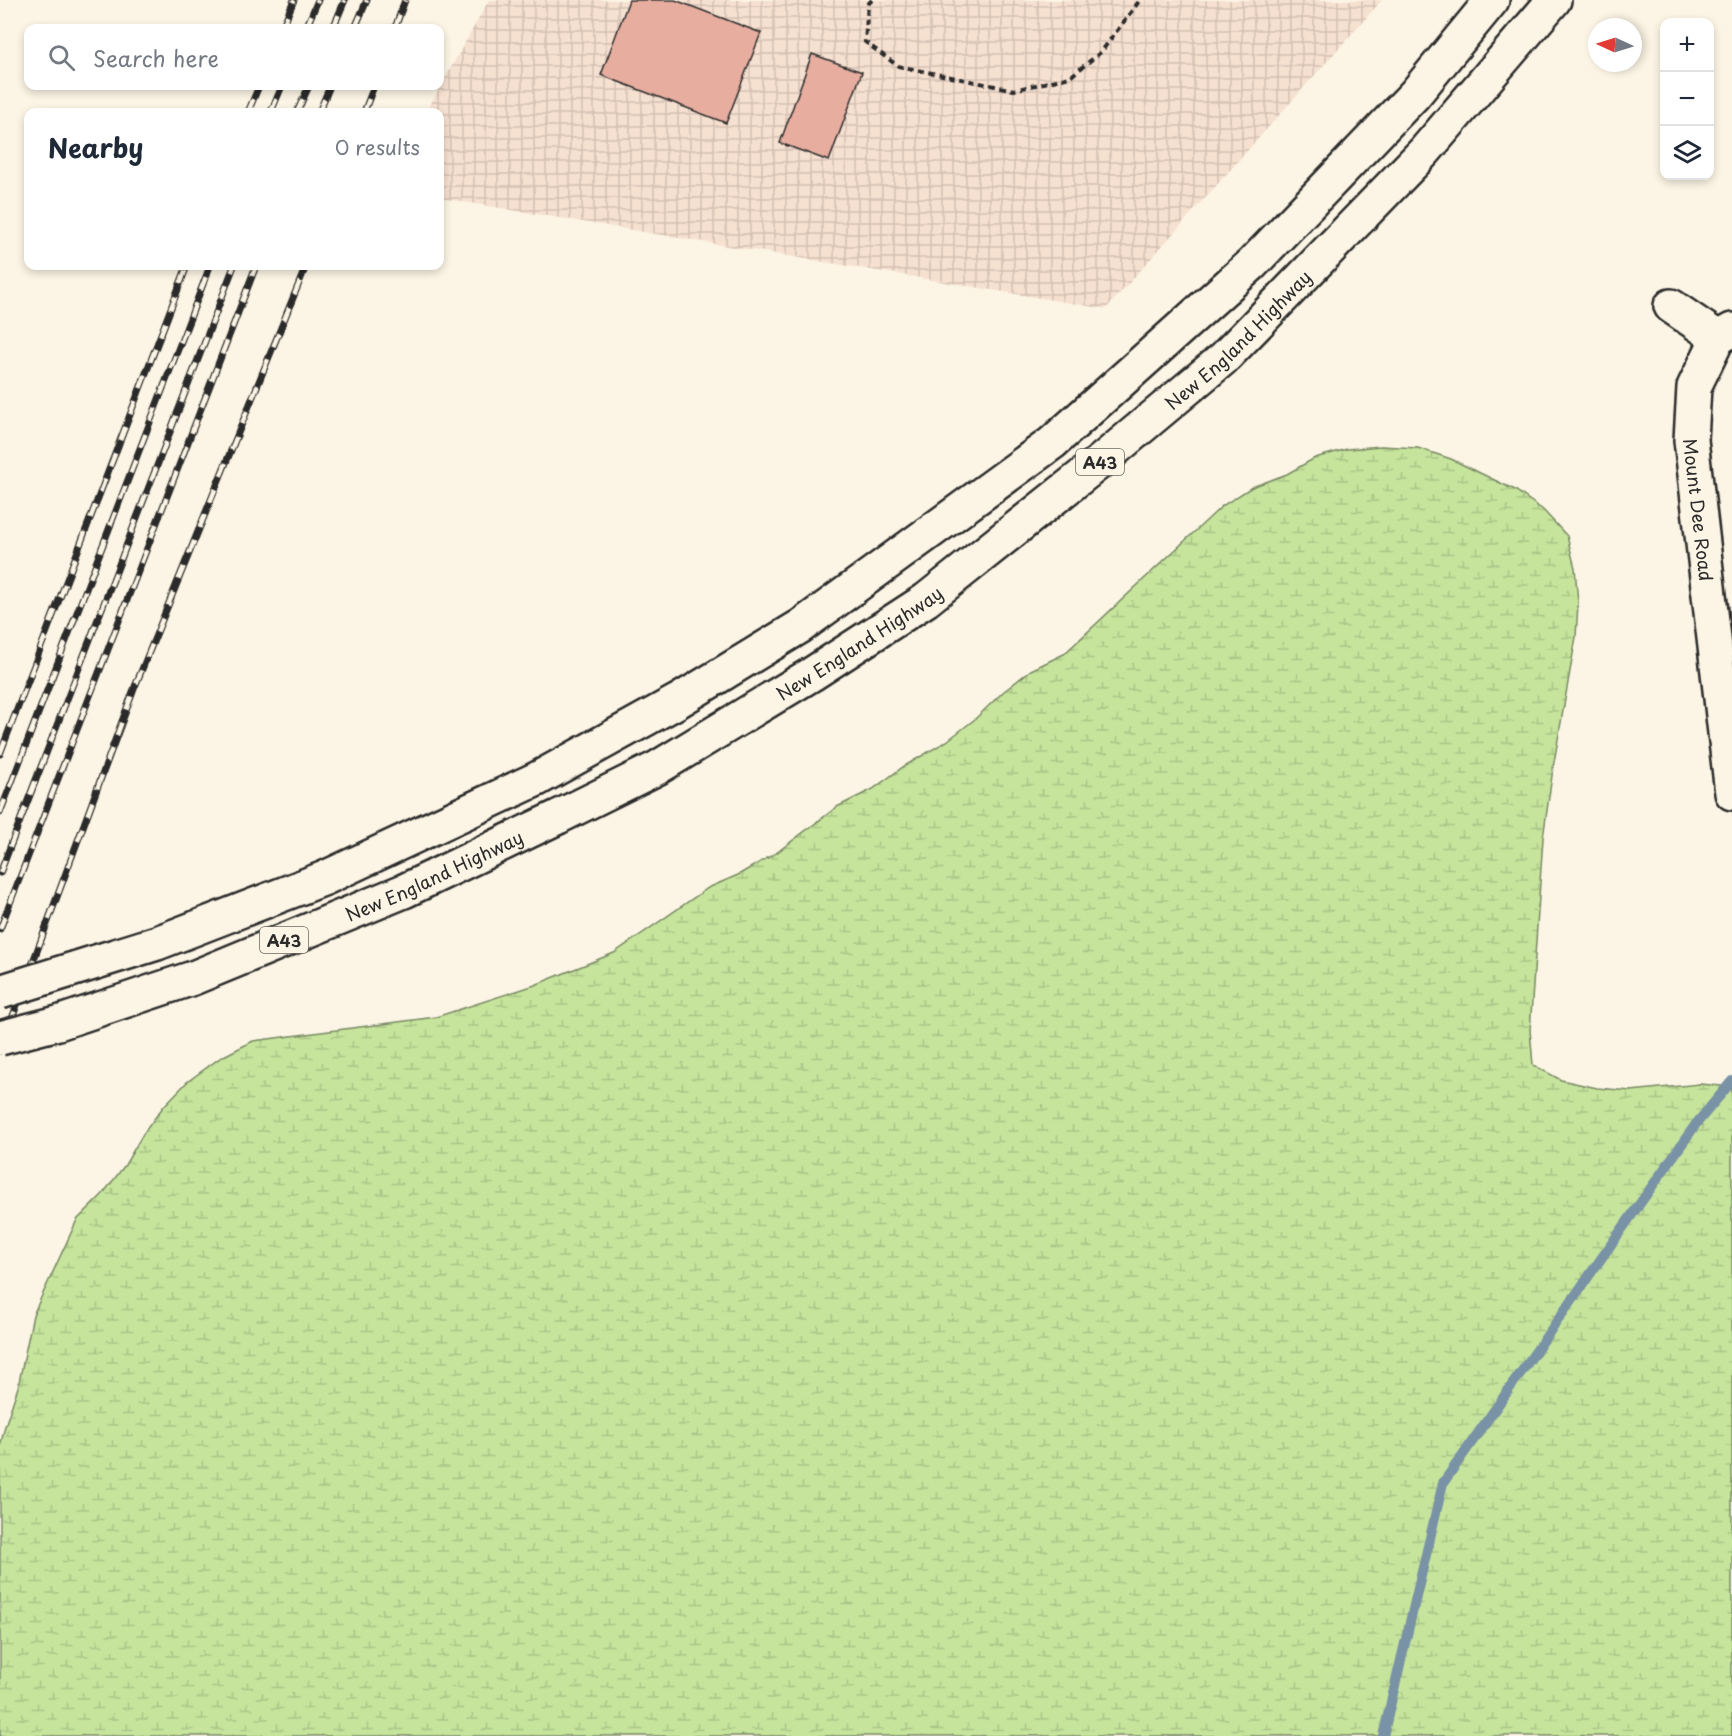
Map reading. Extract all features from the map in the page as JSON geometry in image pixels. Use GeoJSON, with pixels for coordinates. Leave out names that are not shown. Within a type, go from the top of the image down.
{"type":"FeatureCollection","features":[{"type":"Feature","properties":{"kind":"main road","name":"A43"},"geometry":{"type":"LineString","coordinates":[[0,992],[157,943],[325,878],[537,779],[678,701],[801,626],[1052,443],[1252,264],[1415,94],[1492,0]]}},
{"type":"Feature","properties":{"kind":"main road","name":"New England Highway"},"geometry":{"type":"LineString","coordinates":[[0,1038],[58,1023],[193,978],[404,891],[657,768],[812,674],[926,600],[1102,460],[1224,358],[1424,152],[1554,0]]}},
{"type":"Feature","properties":{"kind":"main road","name":"Mount Dee Road"},"geometry":{"type":"LineString","coordinates":[[1671,306],[1725,334],[1694,387],[1691,440],[1732,793]]}},
{"type":"Feature","properties":{"kind":"path"},"geometry":{"type":"LineString","coordinates":[[872,0],[868,4],[865,42],[898,66],[1014,90],[1070,77],[1101,52],[1140,0]]}},
{"type":"Feature","properties":{"kind":"shaded area"},"geometry":{"type":"Polygon","coordinates":[[[489,0],[1382,0],[1106,309],[444,199],[444,108],[428,108],[438,90],[444,90],[444,80],[489,0]]]}},
{"type":"Feature","properties":{"kind":"green space"},"geometry":{"type":"Polygon","coordinates":[[[1381,446],[1418,448],[1451,459],[1515,490],[1543,510],[1567,536],[1575,568],[1578,603],[1576,637],[1543,838],[1530,1030],[1533,1065],[1561,1080],[1597,1088],[1631,1091],[1700,1084],[1732,1087],[1732,1736],[0,1736],[0,1447],[18,1387],[33,1315],[77,1220],[102,1195],[125,1165],[143,1134],[163,1107],[187,1082],[220,1058],[253,1041],[436,1017],[535,985],[614,953],[708,888],[738,875],[776,853],[837,807],[873,789],[903,767],[947,741],[1031,670],[1064,654],[1222,506],[1252,487],[1287,474],[1315,458],[1347,449],[1381,446]]]}},
{"type":"Feature","properties":{"kind":"building"},"geometry":{"type":"Polygon","coordinates":[[[629,0],[675,0],[761,33],[726,123],[601,75],[629,0]]]}},
{"type":"Feature","properties":{"kind":"building"},"geometry":{"type":"Polygon","coordinates":[[[812,54],[862,72],[829,161],[780,143],[812,54]]]}},
{"type":"Feature","properties":{"kind":"waterway"},"geometry":{"type":"LineString","coordinates":[[1383,1736],[1443,1483],[1696,1124],[1732,1081]]}},
{"type":"Feature","properties":{"kind":"railway"},"geometry":{"type":"LineString","coordinates":[[284,24],[294,0]]}},
{"type":"Feature","properties":{"kind":"railway"},"geometry":{"type":"LineString","coordinates":[[308,24],[318,0]]}},
{"type":"Feature","properties":{"kind":"railway"},"geometry":{"type":"LineString","coordinates":[[335,24],[345,0]]}},
{"type":"Feature","properties":{"kind":"railway"},"geometry":{"type":"LineString","coordinates":[[357,24],[367,0]]}},
{"type":"Feature","properties":{"kind":"railway"},"geometry":{"type":"LineString","coordinates":[[396,24],[405,0]]}},
{"type":"Feature","properties":{"kind":"railway"},"geometry":{"type":"LineString","coordinates":[[250,108],[257,90]]}},
{"type":"Feature","properties":{"kind":"railway"},"geometry":{"type":"LineString","coordinates":[[273,108],[280,90]]}},
{"type":"Feature","properties":{"kind":"railway"},"geometry":{"type":"LineString","coordinates":[[299,108],[307,90]]}},
{"type":"Feature","properties":{"kind":"railway"},"geometry":{"type":"LineString","coordinates":[[321,108],[328,90]]}},
{"type":"Feature","properties":{"kind":"railway"},"geometry":{"type":"LineString","coordinates":[[366,108],[372,90]]}},
{"type":"Feature","properties":{"kind":"railway"},"geometry":{"type":"LineString","coordinates":[[0,754],[185,270]]}},
{"type":"Feature","properties":{"kind":"railway"},"geometry":{"type":"LineString","coordinates":[[0,813],[208,270]]}},
{"type":"Feature","properties":{"kind":"railway"},"geometry":{"type":"LineString","coordinates":[[0,873],[232,270]]}},
{"type":"Feature","properties":{"kind":"railway"},"geometry":{"type":"LineString","coordinates":[[0,929],[254,270]]}},
{"type":"Feature","properties":{"kind":"railway"},"geometry":{"type":"LineString","coordinates":[[0,1051],[134,689],[304,270]]}}]}
